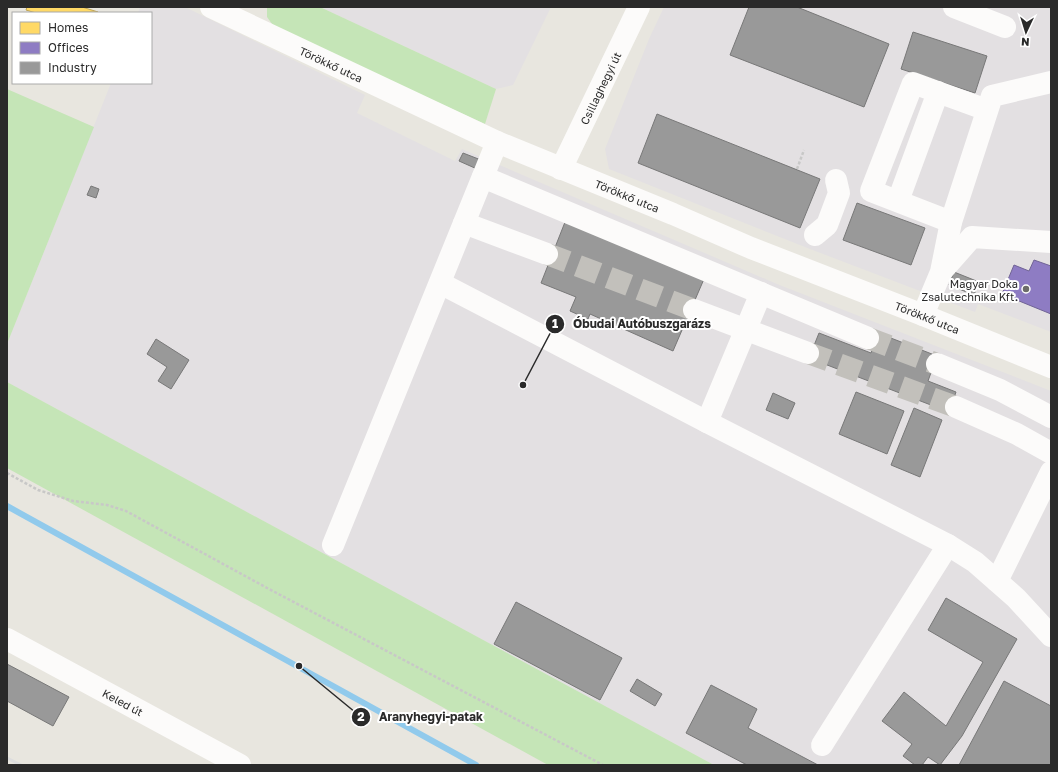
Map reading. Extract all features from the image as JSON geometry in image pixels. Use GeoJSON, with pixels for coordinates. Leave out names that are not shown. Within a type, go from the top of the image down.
{"type":"FeatureCollection","features":[{"type":"Feature","properties":{"kind":"street","name":"Törökkő utca"},"geometry":{"type":"LineString","coordinates":[[211,7],[246,14],[497,142],[673,214],[751,248],[1051,367]]}},
{"type":"Feature","properties":{"kind":"street","name":"Csillaghegyi út"},"geometry":{"type":"LineString","coordinates":[[561,169],[639,7]]}},
{"type":"Feature","properties":{"kind":"street"},"geometry":{"type":"LineString","coordinates":[[954,7],[1005,26]]}},
{"type":"Feature","properties":{"kind":"street"},"geometry":{"type":"LineString","coordinates":[[923,315],[941,272],[951,222],[992,96],[1051,82]]}},
{"type":"Feature","properties":{"kind":"street"},"geometry":{"type":"LineString","coordinates":[[951,222],[871,191],[913,83],[988,110]]}},
{"type":"Feature","properties":{"kind":"street"},"geometry":{"type":"LineString","coordinates":[[898,201],[938,92]]}},
{"type":"Feature","properties":{"kind":"street"},"geometry":{"type":"LineString","coordinates":[[333,545],[497,142]]}},
{"type":"Feature","properties":{"kind":"street"},"geometry":{"type":"LineString","coordinates":[[483,177],[868,338]]}},
{"type":"Feature","properties":{"kind":"street"},"geometry":{"type":"LineString","coordinates":[[815,235],[827,225],[839,193],[836,180]]}},
{"type":"Feature","properties":{"kind":"street"},"geometry":{"type":"LineString","coordinates":[[464,223],[547,254]]}},
{"type":"Feature","properties":{"kind":"street"},"geometry":{"type":"LineString","coordinates":[[941,272],[972,237],[1051,242]]}},
{"type":"Feature","properties":{"kind":"street"},"geometry":{"type":"LineString","coordinates":[[440,283],[948,545],[976,562],[1016,598],[1051,636]]}},
{"type":"Feature","properties":{"kind":"street"},"geometry":{"type":"LineString","coordinates":[[707,422],[761,293]]}},
{"type":"Feature","properties":{"kind":"street"},"geometry":{"type":"LineString","coordinates":[[694,310],[808,354]]}},
{"type":"Feature","properties":{"kind":"street"},"geometry":{"type":"LineString","coordinates":[[937,364],[1000,390],[1051,417]]}},
{"type":"Feature","properties":{"kind":"street"},"geometry":{"type":"LineString","coordinates":[[956,407],[1017,434],[1051,453]]}},
{"type":"Feature","properties":{"kind":"street"},"geometry":{"type":"LineString","coordinates":[[997,581],[1043,507],[1051,472]]}},
{"type":"Feature","properties":{"kind":"street"},"geometry":{"type":"LineString","coordinates":[[822,745],[948,545]]}},
{"type":"Feature","properties":{"kind":"street","name":"Keled út"},"geometry":{"type":"LineString","coordinates":[[7,639],[240,765]]}},
{"type":"Feature","properties":{"kind":"path"},"geometry":{"type":"LineString","coordinates":[[797,169],[804,150]]}},
{"type":"Feature","properties":{"kind":"path"},"geometry":{"type":"LineString","coordinates":[[7,473],[38,490],[73,501],[107,505],[126,510],[269,589],[603,765]]}},
{"type":"Feature","properties":{"kind":"shaded area"},"geometry":{"type":"Polygon","coordinates":[[[140,7],[185,7],[365,95],[357,113],[455,161],[462,149],[777,284],[1051,391],[1051,765],[714,765],[7,382],[7,344],[111,84],[152,84],[152,12],[138,12],[140,7]]]}},
{"type":"Feature","properties":{"kind":"shaded area"},"geometry":{"type":"Polygon","coordinates":[[[320,7],[551,7],[513,85],[496,89],[320,7]]]}},
{"type":"Feature","properties":{"kind":"shaded area"},"geometry":{"type":"Polygon","coordinates":[[[664,7],[1051,7],[1051,332],[978,304],[975,312],[810,249],[609,169],[605,149],[649,39],[664,7]]]}},
{"type":"Feature","properties":{"kind":"green space"},"geometry":{"type":"Polygon","coordinates":[[[267,7],[320,7],[496,89],[485,124],[275,28],[267,17],[267,7]]]}},
{"type":"Feature","properties":{"kind":"green space"},"geometry":{"type":"Polygon","coordinates":[[[7,89],[94,127],[7,344],[7,89]]]}},
{"type":"Feature","properties":{"kind":"green space"},"geometry":{"type":"Polygon","coordinates":[[[7,382],[714,765],[548,765],[7,468],[7,382]]]}},
{"type":"Feature","properties":{"kind":"building: Homes"},"geometry":{"type":"Polygon","coordinates":[[[27,7],[82,7],[98,12],[33,12],[26,10],[27,7]]]}},
{"type":"Feature","properties":{"kind":"building: Offices"},"geometry":{"type":"Polygon","coordinates":[[[1034,260],[1051,266],[1051,314],[1002,294],[1014,265],[1029,271],[1034,260]]]}},
{"type":"Feature","properties":{"kind":"building: Industry"},"geometry":{"type":"Polygon","coordinates":[[[749,7],[797,7],[889,44],[864,107],[730,55],[749,7]]]}},
{"type":"Feature","properties":{"kind":"building: Industry"},"geometry":{"type":"Polygon","coordinates":[[[913,32],[987,56],[975,93],[901,69],[913,32]]]}},
{"type":"Feature","properties":{"kind":"building: Industry"},"geometry":{"type":"Polygon","coordinates":[[[657,114],[820,179],[800,228],[638,163],[657,114]]]}},
{"type":"Feature","properties":{"kind":"building: Industry"},"geometry":{"type":"Polygon","coordinates":[[[463,153],[481,160],[477,169],[459,161],[463,153]]]}},
{"type":"Feature","properties":{"kind":"building: Industry"},"geometry":{"type":"Polygon","coordinates":[[[91,186],[99,189],[96,198],[87,195],[91,186]]]}},
{"type":"Feature","properties":{"kind":"building: Industry"},"geometry":{"type":"Polygon","coordinates":[[[857,203],[925,228],[911,265],[843,240],[857,203]]]}},
{"type":"Feature","properties":{"kind":"building: Industry"},"geometry":{"type":"Polygon","coordinates":[[[567,217],[704,279],[673,351],[590,314],[588,319],[570,311],[576,297],[541,283],[567,217]]]}},
{"type":"Feature","properties":{"kind":"building: Industry"},"geometry":{"type":"Polygon","coordinates":[[[954,272],[979,282],[974,295],[949,285],[954,272]]]}},
{"type":"Feature","properties":{"kind":"building: Industry"},"geometry":{"type":"Polygon","coordinates":[[[819,333],[871,353],[878,333],[937,356],[928,381],[956,392],[949,412],[809,358],[819,333]]]}},
{"type":"Feature","properties":{"kind":"building: Industry"},"geometry":{"type":"Polygon","coordinates":[[[156,339],[189,360],[171,389],[158,381],[167,367],[147,354],[156,339]]]}},
{"type":"Feature","properties":{"kind":"building: Industry"},"geometry":{"type":"Polygon","coordinates":[[[856,392],[904,411],[887,454],[839,434],[856,392]]]}},
{"type":"Feature","properties":{"kind":"building: Industry"},"geometry":{"type":"Polygon","coordinates":[[[773,393],[795,403],[788,419],[766,410],[773,393]]]}},
{"type":"Feature","properties":{"kind":"building: Industry"},"geometry":{"type":"Polygon","coordinates":[[[914,408],[942,420],[920,477],[891,465],[914,408]]]}},
{"type":"Feature","properties":{"kind":"building: Industry"},"geometry":{"type":"Polygon","coordinates":[[[946,598],[1017,639],[962,736],[940,765],[928,757],[922,765],[915,765],[903,756],[912,744],[882,721],[904,692],[946,726],[983,662],[928,630],[946,598]]]}},
{"type":"Feature","properties":{"kind":"building: Industry"},"geometry":{"type":"Polygon","coordinates":[[[516,602],[622,658],[600,700],[494,644],[516,602]]]}},
{"type":"Feature","properties":{"kind":"building: Industry"},"geometry":{"type":"Polygon","coordinates":[[[7,664],[69,697],[53,726],[7,701],[7,664]]]}},
{"type":"Feature","properties":{"kind":"building: Industry"},"geometry":{"type":"Polygon","coordinates":[[[637,679],[662,694],[655,706],[630,691],[637,679]]]}},
{"type":"Feature","properties":{"kind":"building: Industry"},"geometry":{"type":"Polygon","coordinates":[[[1004,681],[1051,706],[1051,765],[959,765],[1004,681]]]}},
{"type":"Feature","properties":{"kind":"building: Industry"},"geometry":{"type":"Polygon","coordinates":[[[711,685],[757,709],[748,728],[818,765],[747,765],[686,733],[711,685]]]}},
{"type":"Feature","properties":{"kind":"waterway"},"geometry":{"type":"LineString","coordinates":[[7,506],[476,765]]}},
{"type":"Feature","properties":{"kind":"tunnel"},"geometry":{"type":"LineString","coordinates":[[547,254],[694,310]]}},
{"type":"Feature","properties":{"kind":"tunnel"},"geometry":{"type":"LineString","coordinates":[[868,338],[937,364]]}},
{"type":"Feature","properties":{"kind":"tunnel"},"geometry":{"type":"LineString","coordinates":[[808,353],[956,407]]}},
{"type":"Feature","properties":{"kind":"railway"},"geometry":{"type":"LineString","coordinates":[[7,758],[21,765]]}},
{"type":"Feature","properties":{"kind":"place","name":"Magyar Doka Zsalutechnika Kft."},"geometry":{"type":"Point","coordinates":[1026,289]}},
{"type":"Feature","properties":{"kind":"place","name":"Óbudai Autóbuszgarázs"},"geometry":{"type":"Point","coordinates":[523,385]}},
{"type":"Feature","properties":{"kind":"place","name":"Aranyhegyi-patak"},"geometry":{"type":"Point","coordinates":[299,666]}}]}
